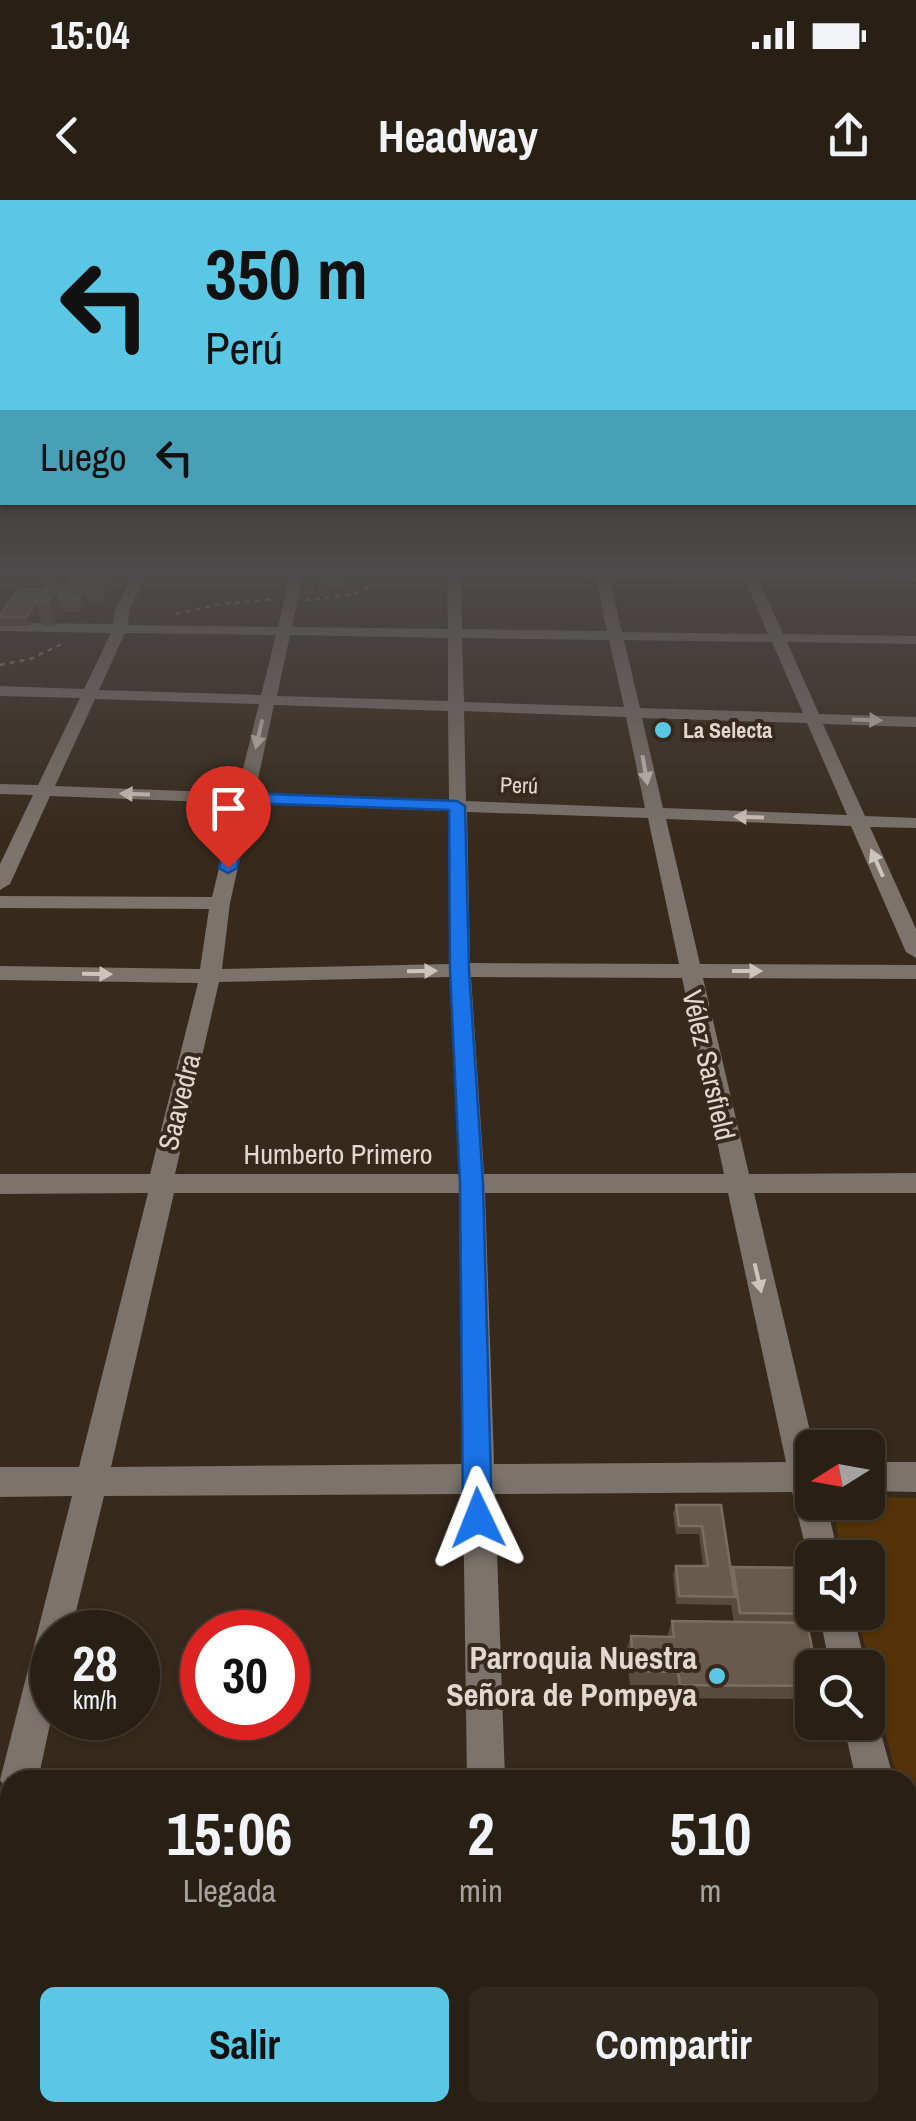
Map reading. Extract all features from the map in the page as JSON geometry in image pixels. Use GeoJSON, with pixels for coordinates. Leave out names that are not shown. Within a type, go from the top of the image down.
{"type":"FeatureCollection","features":[{"type":"Feature","properties":{"kind":"street"},"geometry":{"type":"LineString","coordinates":[[0,884],[104,661]]}},
{"type":"Feature","properties":{"kind":"street","name":"Saavedra"},"geometry":{"type":"LineString","coordinates":[[59,1610],[164,1183],[163,1168],[210,976],[220,903],[276,661]]}},
{"type":"Feature","properties":{"kind":"street"},"geometry":{"type":"LineString","coordinates":[[456,661],[460,970],[472,1184],[486,1770]]}},
{"type":"Feature","properties":{"kind":"street","name":"Vélez Sarsfield"},"geometry":{"type":"LineString","coordinates":[[623,661],[652,812],[796,1430]]}},
{"type":"Feature","properties":{"kind":"street"},"geometry":{"type":"LineString","coordinates":[[789,661],[916,952]]}},
{"type":"Feature","properties":{"kind":"street"},"geometry":{"type":"LineString","coordinates":[[0,690],[916,722]]}},
{"type":"Feature","properties":{"kind":"street","name":"Perú"},"geometry":{"type":"LineString","coordinates":[[0,789],[916,823]]}},
{"type":"Feature","properties":{"kind":"street"},"geometry":{"type":"LineString","coordinates":[[0,902],[220,903]]}},
{"type":"Feature","properties":{"kind":"street"},"geometry":{"type":"LineString","coordinates":[[0,973],[210,976],[460,970],[916,972]]}},
{"type":"Feature","properties":{"kind":"street","name":"Humberto Primero"},"geometry":{"type":"LineString","coordinates":[[0,1184],[916,1183]]}},
{"type":"Feature","properties":{"kind":"street"},"geometry":{"type":"LineString","coordinates":[[885,1477],[916,1476]]}},
{"type":"Feature","properties":{"kind":"street"},"geometry":{"type":"LineString","coordinates":[[0,1482],[795,1478]]}},
{"type":"Feature","properties":{"kind":"street"},"geometry":{"type":"LineString","coordinates":[[21,1770],[30,1733]]}},
{"type":"Feature","properties":{"kind":"street"},"geometry":{"type":"LineString","coordinates":[[865,1740],[873,1770]]}},
{"type":"Feature","properties":{"kind":"shaded area"},"geometry":{"type":"Polygon","coordinates":[[[885,1497],[916,1498],[916,1770],[895,1770],[885,1730],[885,1650],[866,1650],[861,1630],[885,1630],[885,1540],[839,1540],[837,1520],[885,1520],[885,1497]]]}},
{"type":"Feature","properties":{"kind":"building"},"geometry":{"type":"Polygon","coordinates":[[[676,1505],[721,1505],[735,1597],[679,1596],[676,1566],[708,1566],[702,1526],[679,1526],[676,1505]]]}},
{"type":"Feature","properties":{"kind":"building"},"geometry":{"type":"Polygon","coordinates":[[[733,1567],[795,1568],[795,1614],[740,1613],[733,1567]]]}},
{"type":"Feature","properties":{"kind":"building","name":"Parroquia Nuestra Señora de Pompeya"},"geometry":{"type":"Polygon","coordinates":[[[672,1621],[795,1623],[795,1630],[808,1630],[812,1650],[795,1650],[795,1686],[680,1685],[678,1672],[634,1671],[631,1636],[674,1637],[672,1621]]]}},
{"type":"Feature","properties":{"kind":"place","name":"La Selecta"},"geometry":{"type":"Point","coordinates":[663,730]}},
{"type":"Feature","properties":{"kind":"place","name":"Parroquia Nuestra Señora de Pompeya"},"geometry":{"type":"Point","coordinates":[717,1676]}},
{"type":"Feature","properties":{"kind":"route"},"geometry":{"type":"LineString","coordinates":[[228,868],[244,798],[457,806],[460,970],[472,1184],[478,1518]]}}]}
